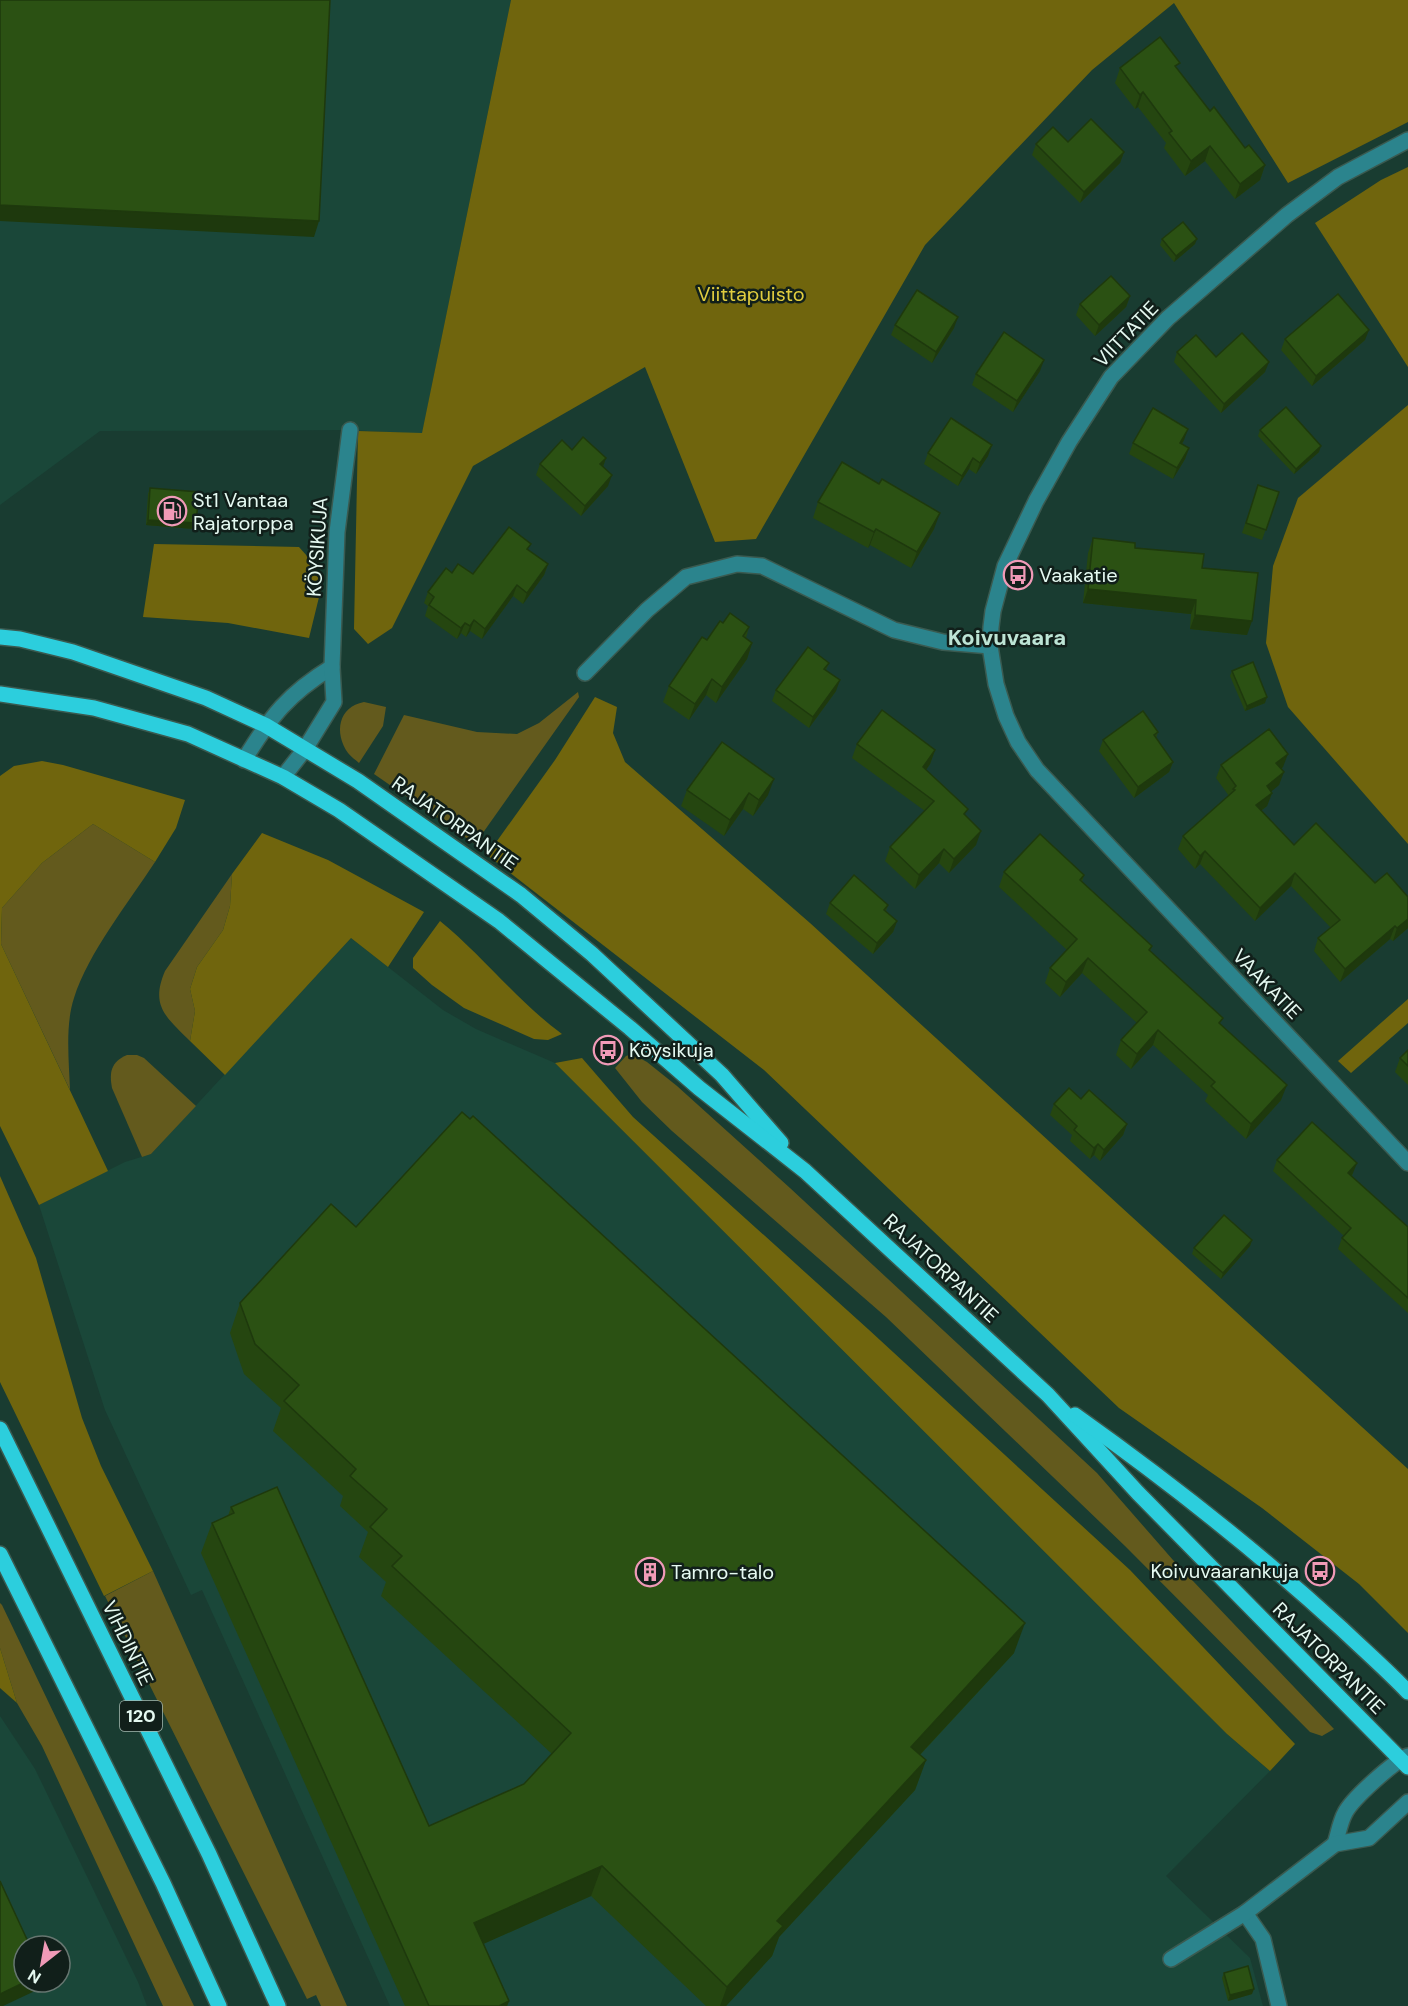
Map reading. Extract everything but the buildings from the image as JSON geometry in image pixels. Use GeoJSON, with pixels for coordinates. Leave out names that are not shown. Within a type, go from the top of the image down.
{"type":"FeatureCollection","features":[{"type":"Feature","properties":{"kind":"main road","name":"RAJATORPANTIE"},"geometry":{"type":"LineString","coordinates":[[0,637],[29,641],[73,652],[206,698],[266,725],[358,780],[521,895],[592,954],[722,1075],[805,1171]]}},
{"type":"Feature","properties":{"kind":"main road","name":"RAJATORPANTIE"},"geometry":{"type":"LineString","coordinates":[[0,694],[94,708],[188,734],[283,777],[339,810],[500,921],[699,1088],[805,1171],[1048,1395],[1146,1501],[1405,1761]]}},
{"type":"Feature","properties":{"kind":"main road","name":"RAJATORPANTIE"},"geometry":{"type":"LineString","coordinates":[[1048,1395],[1156,1473],[1224,1527],[1303,1593],[1408,1692]]}},
{"type":"Feature","properties":{"kind":"main road","name":"VIHDINTIE"},"geometry":{"type":"LineString","coordinates":[[0,1429],[209,1854],[278,2006]]}},
{"type":"Feature","properties":{"kind":"main road","name":"120"},"geometry":{"type":"LineString","coordinates":[[0,1554],[163,1882],[219,2006]]}},
{"type":"Feature","properties":{"kind":"street","name":"VIITTATIE"},"geometry":{"type":"LineString","coordinates":[[990,646],[993,611],[1005,566],[1036,501],[1069,442],[1111,377],[1168,318],[1287,215],[1338,177],[1408,140]]}},
{"type":"Feature","properties":{"kind":"street","name":"KÖYSIKUJA"},"geometry":{"type":"LineString","coordinates":[[283,777],[305,748],[334,702],[332,667],[337,532],[350,430]]}},
{"type":"Feature","properties":{"kind":"street"},"geometry":{"type":"LineString","coordinates":[[585,673],[647,610],[687,577],[737,564],[762,566],[894,630],[943,642],[990,646]]}},
{"type":"Feature","properties":{"kind":"street","name":"VAAKATIE"},"geometry":{"type":"LineString","coordinates":[[990,646],[996,684],[1006,716],[1018,742],[1037,770],[1408,1163]]}},
{"type":"Feature","properties":{"kind":"street"},"geometry":{"type":"LineString","coordinates":[[244,760],[266,725],[290,697],[307,682],[332,667]]}},
{"type":"Feature","properties":{"kind":"street"},"geometry":{"type":"LineString","coordinates":[[1335,1844],[1345,1812],[1362,1793],[1405,1761]]}},
{"type":"Feature","properties":{"kind":"street"},"geometry":{"type":"LineString","coordinates":[[1171,1959],[1245,1913],[1335,1844],[1369,1838],[1408,1802]]}},
{"type":"Feature","properties":{"kind":"street"},"geometry":{"type":"LineString","coordinates":[[1245,1913],[1263,1939],[1279,2006]]}},
{"type":"Feature","properties":{"kind":"shaded area"},"geometry":{"type":"Polygon","coordinates":[[[0,0],[511,0],[422,434],[350,430],[100,431],[0,505],[0,0]]]}},
{"type":"Feature","properties":{"kind":"shaded area"},"geometry":{"type":"Polygon","coordinates":[[[578,692],[579,697],[475,844],[374,774],[404,715],[477,732],[517,734],[539,723],[578,692]]]}},
{"type":"Feature","properties":{"kind":"shaded area"},"geometry":{"type":"Polygon","coordinates":[[[364,702],[386,707],[383,726],[359,763],[349,754],[340,729],[344,715],[349,709],[364,702]]]}},
{"type":"Feature","properties":{"kind":"shaded area"},"geometry":{"type":"Polygon","coordinates":[[[93,824],[155,862],[99,946],[80,981],[71,1009],[68,1056],[70,1090],[1,944],[2,908],[42,863],[93,824]]]}},
{"type":"Feature","properties":{"kind":"shaded area"},"geometry":{"type":"Polygon","coordinates":[[[232,874],[230,906],[223,930],[197,967],[190,989],[195,1011],[190,1041],[163,1010],[159,993],[161,983],[165,971],[232,874]]]}},
{"type":"Feature","properties":{"kind":"shaded area"},"geometry":{"type":"Polygon","coordinates":[[[351,938],[443,1010],[476,1029],[555,1063],[1227,1734],[1270,1771],[1166,1876],[1250,1958],[1263,2006],[390,2006],[202,1590],[191,1595],[105,1410],[39,1205],[125,1162],[151,1154],[351,938]]]}},
{"type":"Feature","properties":{"kind":"shaded area"},"geometry":{"type":"Polygon","coordinates":[[[632,1054],[647,1062],[677,1086],[1097,1473],[1173,1560],[1334,1729],[1322,1736],[1310,1732],[1125,1546],[886,1317],[672,1131],[642,1102],[615,1068],[626,1056],[632,1054]]]}},
{"type":"Feature","properties":{"kind":"shaded area"},"geometry":{"type":"Polygon","coordinates":[[[127,1055],[144,1058],[196,1106],[151,1154],[142,1157],[111,1082],[114,1064],[127,1055]]]}},
{"type":"Feature","properties":{"kind":"shaded area"},"geometry":{"type":"Polygon","coordinates":[[[153,1571],[347,2006],[321,2006],[316,1995],[307,1999],[105,1596],[153,1571]]]}},
{"type":"Feature","properties":{"kind":"shaded area"},"geometry":{"type":"Polygon","coordinates":[[[0,1603],[194,2006],[163,2006],[42,1746],[17,1703],[0,1648],[0,1603]]]}},
{"type":"Feature","properties":{"kind":"shaded area"},"geometry":{"type":"Polygon","coordinates":[[[0,1716],[35,1769],[138,1982],[147,2006],[0,2006],[0,1716]]]}},
{"type":"Feature","properties":{"kind":"green space","name":"Viittapuisto"},"geometry":{"type":"Polygon","coordinates":[[[511,0],[1408,0],[1408,122],[1288,183],[1174,3],[1092,70],[925,245],[756,539],[715,542],[645,367],[473,466],[392,628],[368,644],[354,629],[358,431],[422,433],[511,0]]]}},
{"type":"Feature","properties":{"kind":"green space"},"geometry":{"type":"Polygon","coordinates":[[[1408,167],[1408,367],[1315,223],[1381,180],[1408,167]]]}},
{"type":"Feature","properties":{"kind":"green space"},"geometry":{"type":"Polygon","coordinates":[[[1408,405],[1408,844],[1288,707],[1266,643],[1273,566],[1298,498],[1408,405]]]}},
{"type":"Feature","properties":{"kind":"green space"},"geometry":{"type":"Polygon","coordinates":[[[154,544],[299,547],[315,565],[321,589],[309,638],[228,623],[143,617],[154,544]]]}},
{"type":"Feature","properties":{"kind":"green space"},"geometry":{"type":"Polygon","coordinates":[[[595,697],[617,707],[613,733],[625,762],[810,923],[1408,1469],[1408,1633],[1359,1584],[1262,1508],[1119,1408],[764,1070],[487,855],[555,760],[595,697]]]}},
{"type":"Feature","properties":{"kind":"green space"},"geometry":{"type":"Polygon","coordinates":[[[42,761],[185,800],[176,828],[155,862],[93,824],[42,863],[2,908],[1,944],[108,1171],[39,1205],[0,1126],[0,776],[14,766],[42,761]]]}},
{"type":"Feature","properties":{"kind":"green space"},"geometry":{"type":"Polygon","coordinates":[[[262,833],[328,860],[424,912],[388,967],[351,938],[225,1075],[190,1041],[195,1011],[190,989],[197,967],[223,930],[230,906],[232,874],[262,833]]]}},
{"type":"Feature","properties":{"kind":"green space"},"geometry":{"type":"Polygon","coordinates":[[[440,921],[530,1007],[562,1034],[548,1040],[534,1039],[464,1008],[413,968],[413,958],[440,921]]]}},
{"type":"Feature","properties":{"kind":"green space"},"geometry":{"type":"Polygon","coordinates":[[[1408,999],[1408,1023],[1351,1073],[1338,1061],[1408,999]]]}},
{"type":"Feature","properties":{"kind":"green space"},"geometry":{"type":"Polygon","coordinates":[[[582,1058],[633,1117],[1130,1570],[1295,1744],[1270,1771],[1227,1734],[555,1063],[582,1058]]]}},
{"type":"Feature","properties":{"kind":"green space"},"geometry":{"type":"Polygon","coordinates":[[[0,1176],[36,1258],[82,1418],[101,1466],[153,1571],[104,1596],[0,1382],[0,1176]]]}},
{"type":"Feature","properties":{"kind":"green space"},"geometry":{"type":"Polygon","coordinates":[[[0,1648],[17,1703],[0,1688],[0,1648]]]}},
{"type":"Feature","properties":{"kind":"place","name":"St1 Vantaa Rajatorppa"},"geometry":{"type":"Point","coordinates":[172,511]}},
{"type":"Feature","properties":{"kind":"place","name":"Vaakatie"},"geometry":{"type":"Point","coordinates":[1018,575]}},
{"type":"Feature","properties":{"kind":"place","name":"Köysikuja"},"geometry":{"type":"Point","coordinates":[608,1050]}},
{"type":"Feature","properties":{"kind":"place","name":"Koivuvaarankuja"},"geometry":{"type":"Point","coordinates":[1320,1571]}},
{"type":"Feature","properties":{"kind":"place","name":"Tamro-talo"},"geometry":{"type":"Point","coordinates":[650,1572]}},
{"type":"Feature","properties":{"kind":"district","name":"Koivuvaara"},"geometry":{"type":"Point","coordinates":[1007,637]}}]}
